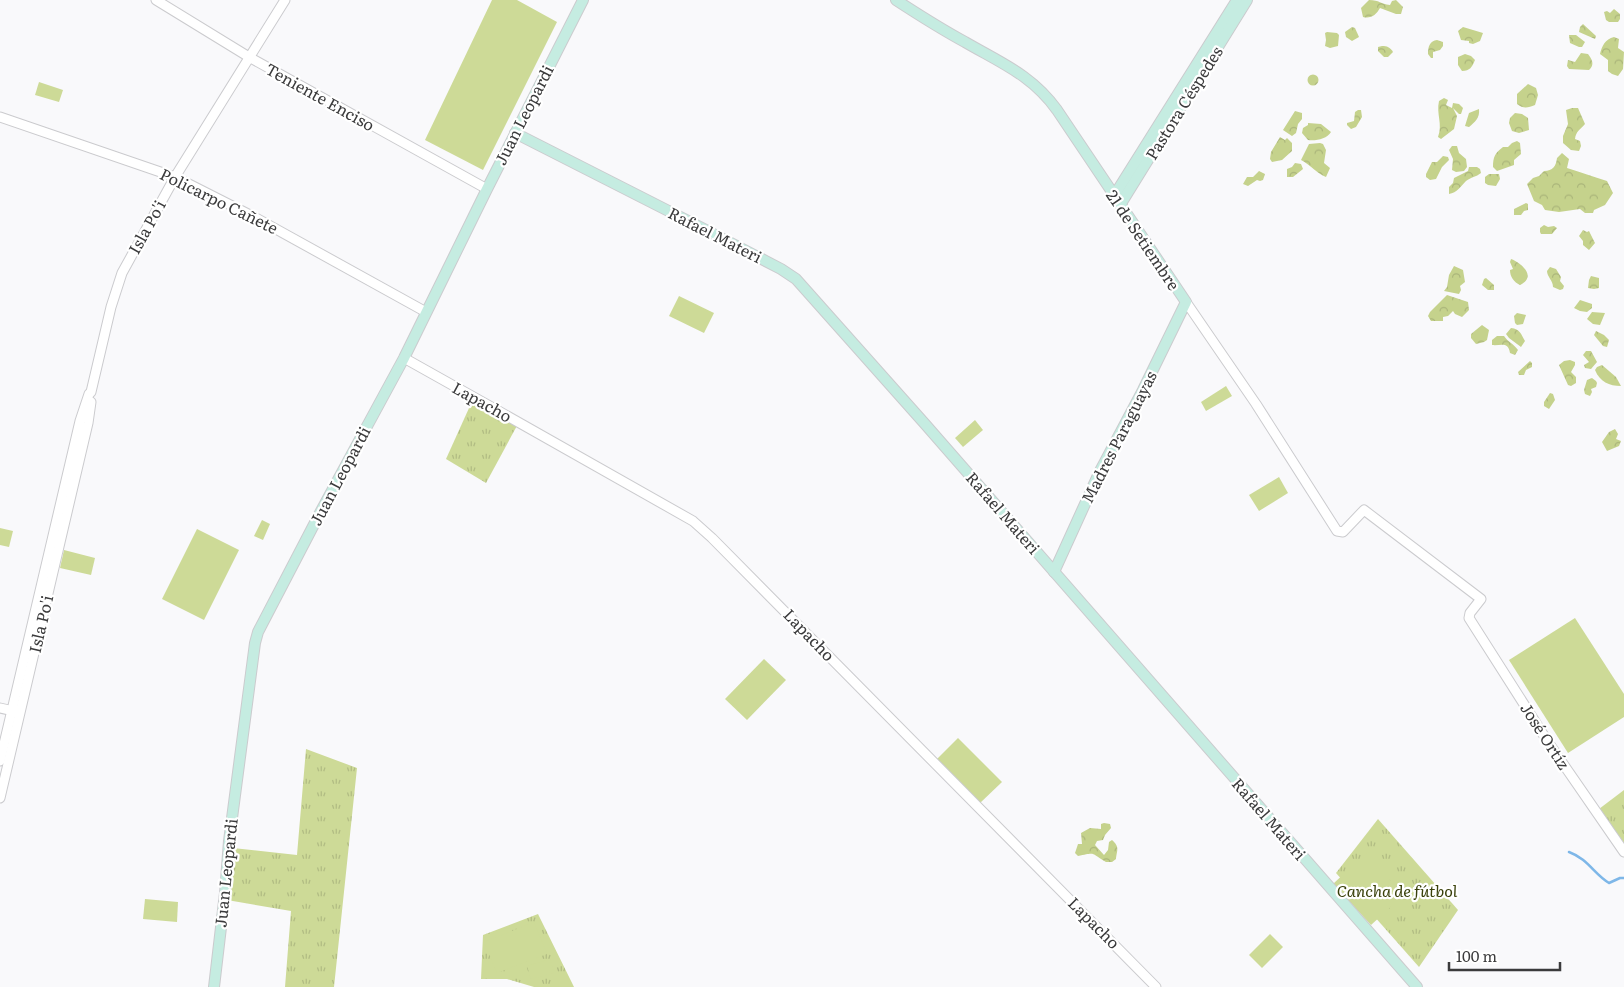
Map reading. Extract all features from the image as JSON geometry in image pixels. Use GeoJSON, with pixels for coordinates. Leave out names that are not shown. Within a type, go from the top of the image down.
{"type":"FeatureCollection","features":[{"type":"Feature","properties":{"kind":"main road","name":"Juan Leopardi"},"geometry":{"type":"LineString","coordinates":[[214,987],[229,841],[258,632],[404,358],[583,0]]}},
{"type":"Feature","properties":{"kind":"main road","name":"21 de Setiembre"},"geometry":{"type":"LineString","coordinates":[[896,0],[933,24],[1018,72],[1034,84],[1057,110],[1186,302]]}},
{"type":"Feature","properties":{"kind":"main road","name":"Pastora Céspedes"},"geometry":{"type":"LineString","coordinates":[[1120,205],[1147,163],[1177,105],[1237,0]]}},
{"type":"Feature","properties":{"kind":"main road","name":"Pastora Céspedes"},"geometry":{"type":"LineString","coordinates":[[1114,196],[1138,157],[1177,105],[1247,0]]}},
{"type":"Feature","properties":{"kind":"main road","name":"Rafael Materi"},"geometry":{"type":"LineString","coordinates":[[515,134],[712,233],[781,269],[796,279],[1417,987]]}},
{"type":"Feature","properties":{"kind":"main road"},"geometry":{"type":"LineString","coordinates":[[1138,157],[1147,163]]}},
{"type":"Feature","properties":{"kind":"main road","name":"Madres Paraguayas"},"geometry":{"type":"LineString","coordinates":[[1054,572],[1100,471],[1186,302]]}},
{"type":"Feature","properties":{"kind":"street","name":"Teniente Enciso"},"geometry":{"type":"LineString","coordinates":[[156,0],[248,57],[487,189]]}},
{"type":"Feature","properties":{"kind":"street","name":"Isla Po'i"},"geometry":{"type":"LineString","coordinates":[[0,798],[16,711],[88,423],[91,392],[111,307],[122,273],[175,177],[248,57],[286,0]]}},
{"type":"Feature","properties":{"kind":"street","name":"Policarpo Cañete"},"geometry":{"type":"LineString","coordinates":[[0,117],[175,177],[264,222],[426,312]]}},
{"type":"Feature","properties":{"kind":"street","name":"21 de Setiembre"},"geometry":{"type":"LineString","coordinates":[[1186,302],[1256,404],[1337,531],[1343,532],[1364,510],[1481,598],[1470,614],[1470,618]]}},
{"type":"Feature","properties":{"kind":"street","name":"Lapacho"},"geometry":{"type":"LineString","coordinates":[[404,358],[670,508],[712,538],[1156,987]]}},
{"type":"Feature","properties":{"kind":"street","name":"José Ortíz"},"geometry":{"type":"LineString","coordinates":[[1470,618],[1548,742],[1624,852]]}},
{"type":"Feature","properties":{"kind":"street"},"geometry":{"type":"LineString","coordinates":[[0,708],[16,711]]}},
{"type":"Feature","properties":{"kind":"street","name":"Isla Po'i"},"geometry":{"type":"LineString","coordinates":[[0,761],[16,711]]}},
{"type":"Feature","properties":{"kind":"green space"},"geometry":{"type":"Polygon","coordinates":[[[492,0],[517,0],[557,22],[483,170],[425,140],[492,0]]]}},
{"type":"Feature","properties":{"kind":"green space"},"geometry":{"type":"Polygon","coordinates":[[[1369,0],[1390,5],[1392,1],[1396,0],[1403,7],[1401,14],[1380,8],[1373,16],[1363,17],[1361,8],[1369,0]]]}},
{"type":"Feature","properties":{"kind":"green space"},"geometry":{"type":"Polygon","coordinates":[[[1614,9],[1620,14],[1620,19],[1618,22],[1609,22],[1606,20],[1604,12],[1610,13],[1614,9]]]}},
{"type":"Feature","properties":{"kind":"green space"},"geometry":{"type":"Polygon","coordinates":[[[1583,24],[1596,36],[1595,39],[1579,32],[1583,24]]]}},
{"type":"Feature","properties":{"kind":"green space"},"geometry":{"type":"Polygon","coordinates":[[[1352,27],[1355,28],[1359,37],[1352,41],[1346,37],[1345,32],[1352,27]]]}},
{"type":"Feature","properties":{"kind":"green space"},"geometry":{"type":"Polygon","coordinates":[[[1463,27],[1483,33],[1480,41],[1473,44],[1469,43],[1469,41],[1461,40],[1458,31],[1463,27]]]}},
{"type":"Feature","properties":{"kind":"green space"},"geometry":{"type":"Polygon","coordinates":[[[1325,33],[1339,35],[1338,46],[1330,48],[1325,46],[1325,33]]]}},
{"type":"Feature","properties":{"kind":"green space"},"geometry":{"type":"Polygon","coordinates":[[[1569,35],[1576,35],[1585,42],[1582,47],[1570,43],[1569,35]]]}},
{"type":"Feature","properties":{"kind":"green space"},"geometry":{"type":"Polygon","coordinates":[[[1614,37],[1619,39],[1618,48],[1624,52],[1623,69],[1618,76],[1608,71],[1608,60],[1600,54],[1604,43],[1614,37]]]}},
{"type":"Feature","properties":{"kind":"green space"},"geometry":{"type":"Polygon","coordinates":[[[1433,41],[1443,42],[1443,46],[1440,50],[1433,52],[1433,58],[1431,58],[1428,54],[1429,46],[1433,41]]]}},
{"type":"Feature","properties":{"kind":"green space"},"geometry":{"type":"Polygon","coordinates":[[[1378,47],[1388,47],[1393,52],[1388,57],[1384,57],[1378,51],[1378,47]]]}},
{"type":"Feature","properties":{"kind":"green space"},"geometry":{"type":"Polygon","coordinates":[[[1581,53],[1588,54],[1592,62],[1591,68],[1589,70],[1569,69],[1567,66],[1568,60],[1575,62],[1581,53]]]}},
{"type":"Feature","properties":{"kind":"green space"},"geometry":{"type":"Polygon","coordinates":[[[1465,54],[1475,60],[1470,68],[1462,71],[1458,65],[1458,57],[1465,54]]]}},
{"type":"Feature","properties":{"kind":"green space"},"geometry":{"type":"Polygon","coordinates":[[[1313,74],[1319,80],[1313,86],[1307,80],[1313,74]]]}},
{"type":"Feature","properties":{"kind":"green space"},"geometry":{"type":"Polygon","coordinates":[[[39,82],[63,90],[59,102],[35,95],[39,82]]]}},
{"type":"Feature","properties":{"kind":"green space"},"geometry":{"type":"Polygon","coordinates":[[[1528,84],[1536,88],[1538,95],[1535,105],[1528,107],[1519,106],[1517,104],[1517,94],[1528,84]]]}},
{"type":"Feature","properties":{"kind":"green space"},"geometry":{"type":"Polygon","coordinates":[[[1444,98],[1448,100],[1446,105],[1452,108],[1453,103],[1459,104],[1463,108],[1461,114],[1459,114],[1453,108],[1457,116],[1454,129],[1441,139],[1438,137],[1440,128],[1438,106],[1439,101],[1444,98]]]}},
{"type":"Feature","properties":{"kind":"green space"},"geometry":{"type":"Polygon","coordinates":[[[1578,108],[1585,124],[1577,132],[1575,139],[1580,141],[1579,151],[1571,150],[1563,143],[1563,136],[1568,124],[1566,110],[1578,108]]]}},
{"type":"Feature","properties":{"kind":"green space"},"geometry":{"type":"Polygon","coordinates":[[[1479,109],[1479,115],[1475,121],[1469,127],[1465,126],[1469,113],[1479,109]]]}},
{"type":"Feature","properties":{"kind":"green space"},"geometry":{"type":"Polygon","coordinates":[[[1361,110],[1362,117],[1356,127],[1351,129],[1347,123],[1354,121],[1355,112],[1361,110]]]}},
{"type":"Feature","properties":{"kind":"green space"},"geometry":{"type":"Polygon","coordinates":[[[1295,111],[1302,113],[1302,119],[1298,124],[1296,133],[1292,136],[1283,130],[1295,111]]]}},
{"type":"Feature","properties":{"kind":"green space"},"geometry":{"type":"Polygon","coordinates":[[[1515,113],[1522,114],[1528,118],[1529,130],[1519,133],[1512,131],[1509,123],[1510,118],[1515,113]]]}},
{"type":"Feature","properties":{"kind":"green space"},"geometry":{"type":"Polygon","coordinates":[[[1308,123],[1321,124],[1331,132],[1321,139],[1308,140],[1302,133],[1303,128],[1308,123]]]}},
{"type":"Feature","properties":{"kind":"green space"},"geometry":{"type":"Polygon","coordinates":[[[1280,137],[1285,140],[1287,138],[1292,143],[1292,151],[1282,160],[1272,162],[1270,159],[1271,152],[1280,137]]]}},
{"type":"Feature","properties":{"kind":"green space"},"geometry":{"type":"Polygon","coordinates":[[[1517,141],[1520,143],[1521,154],[1514,160],[1514,165],[1497,171],[1493,167],[1496,153],[1503,147],[1508,147],[1517,141]]]}},
{"type":"Feature","properties":{"kind":"green space"},"geometry":{"type":"Polygon","coordinates":[[[1309,144],[1323,144],[1326,150],[1324,163],[1330,168],[1326,177],[1301,160],[1309,144]]]}},
{"type":"Feature","properties":{"kind":"green space"},"geometry":{"type":"Polygon","coordinates":[[[1452,146],[1457,146],[1459,153],[1466,159],[1467,167],[1464,171],[1456,172],[1452,170],[1453,159],[1449,150],[1452,146]]]}},
{"type":"Feature","properties":{"kind":"green space"},"geometry":{"type":"Polygon","coordinates":[[[1562,153],[1569,159],[1567,168],[1607,181],[1613,193],[1605,205],[1594,210],[1593,213],[1585,213],[1580,209],[1559,212],[1545,210],[1542,205],[1534,201],[1527,184],[1544,171],[1554,168],[1557,158],[1562,153]]]}},
{"type":"Feature","properties":{"kind":"green space"},"geometry":{"type":"Polygon","coordinates":[[[1443,156],[1448,157],[1449,160],[1442,167],[1436,179],[1430,180],[1426,177],[1426,174],[1432,162],[1437,162],[1443,156]]]}},
{"type":"Feature","properties":{"kind":"green space"},"geometry":{"type":"Polygon","coordinates":[[[1295,163],[1301,164],[1303,169],[1293,177],[1287,177],[1287,169],[1295,163]]]}},
{"type":"Feature","properties":{"kind":"green space"},"geometry":{"type":"Polygon","coordinates":[[[1469,167],[1477,167],[1481,173],[1468,180],[1457,191],[1449,194],[1449,187],[1453,183],[1454,178],[1468,171],[1469,167]]]}},
{"type":"Feature","properties":{"kind":"green space"},"geometry":{"type":"Polygon","coordinates":[[[1259,171],[1265,174],[1263,180],[1257,180],[1248,186],[1243,184],[1247,177],[1253,177],[1259,171]]]}},
{"type":"Feature","properties":{"kind":"green space"},"geometry":{"type":"Polygon","coordinates":[[[1489,174],[1499,174],[1500,179],[1496,186],[1485,183],[1485,177],[1489,174]]]}},
{"type":"Feature","properties":{"kind":"green space"},"geometry":{"type":"Polygon","coordinates":[[[1526,203],[1528,204],[1528,210],[1524,211],[1521,215],[1514,215],[1514,209],[1526,203]]]}},
{"type":"Feature","properties":{"kind":"green space"},"geometry":{"type":"Polygon","coordinates":[[[1544,225],[1557,228],[1552,234],[1541,234],[1540,228],[1544,225]]]}},
{"type":"Feature","properties":{"kind":"green space"},"geometry":{"type":"Polygon","coordinates":[[[1583,230],[1589,231],[1595,243],[1589,250],[1583,245],[1583,241],[1579,236],[1583,230]]]}},
{"type":"Feature","properties":{"kind":"green space"},"geometry":{"type":"Polygon","coordinates":[[[1511,259],[1523,267],[1528,274],[1525,282],[1520,285],[1514,281],[1511,275],[1510,270],[1513,269],[1510,262],[1511,259]]]}},
{"type":"Feature","properties":{"kind":"green space"},"geometry":{"type":"Polygon","coordinates":[[[1454,266],[1463,270],[1465,282],[1460,286],[1459,294],[1444,291],[1454,266]]]}},
{"type":"Feature","properties":{"kind":"green space"},"geometry":{"type":"Polygon","coordinates":[[[1550,267],[1556,269],[1561,277],[1560,281],[1564,286],[1563,289],[1560,290],[1553,287],[1547,273],[1550,267]]]}},
{"type":"Feature","properties":{"kind":"green space"},"geometry":{"type":"Polygon","coordinates":[[[1591,276],[1599,278],[1599,288],[1588,288],[1591,276]]]}},
{"type":"Feature","properties":{"kind":"green space"},"geometry":{"type":"Polygon","coordinates":[[[1486,278],[1494,285],[1494,290],[1488,290],[1482,285],[1486,278]]]}},
{"type":"Feature","properties":{"kind":"green space"},"geometry":{"type":"Polygon","coordinates":[[[1447,295],[1468,302],[1469,310],[1462,317],[1453,311],[1448,316],[1443,317],[1443,321],[1431,321],[1428,316],[1430,312],[1447,295]]]}},
{"type":"Feature","properties":{"kind":"green space"},"geometry":{"type":"Polygon","coordinates":[[[679,296],[714,313],[704,333],[669,316],[679,296]]]}},
{"type":"Feature","properties":{"kind":"green space"},"geometry":{"type":"Polygon","coordinates":[[[1580,300],[1592,304],[1592,308],[1587,312],[1574,308],[1580,300]]]}},
{"type":"Feature","properties":{"kind":"green space"},"geometry":{"type":"Polygon","coordinates":[[[1592,312],[1605,313],[1600,325],[1593,324],[1587,319],[1592,312]]]}},
{"type":"Feature","properties":{"kind":"green space"},"geometry":{"type":"Polygon","coordinates":[[[1517,313],[1526,315],[1523,324],[1517,325],[1515,323],[1514,316],[1517,313]]]}},
{"type":"Feature","properties":{"kind":"green space"},"geometry":{"type":"Polygon","coordinates":[[[1482,325],[1489,330],[1487,340],[1476,344],[1471,338],[1471,334],[1482,325]]]}},
{"type":"Feature","properties":{"kind":"green space"},"geometry":{"type":"Polygon","coordinates":[[[1511,328],[1518,331],[1525,341],[1521,347],[1506,334],[1511,328]]]}},
{"type":"Feature","properties":{"kind":"green space"},"geometry":{"type":"Polygon","coordinates":[[[1596,331],[1609,340],[1607,347],[1603,346],[1594,335],[1596,331]]]}},
{"type":"Feature","properties":{"kind":"green space"},"geometry":{"type":"Polygon","coordinates":[[[1497,336],[1504,336],[1518,350],[1515,355],[1510,353],[1506,345],[1492,345],[1492,340],[1497,336]]]}},
{"type":"Feature","properties":{"kind":"green space"},"geometry":{"type":"Polygon","coordinates":[[[1586,351],[1591,351],[1597,362],[1591,369],[1585,368],[1584,365],[1589,362],[1583,355],[1586,351]]]}},
{"type":"Feature","properties":{"kind":"green space"},"geometry":{"type":"Polygon","coordinates":[[[1570,360],[1575,362],[1571,372],[1576,377],[1576,383],[1571,386],[1568,385],[1559,365],[1564,361],[1570,360]]]}},
{"type":"Feature","properties":{"kind":"green space"},"geometry":{"type":"Polygon","coordinates":[[[1530,361],[1532,367],[1526,370],[1524,375],[1519,375],[1518,372],[1530,361]]]}},
{"type":"Feature","properties":{"kind":"green space"},"geometry":{"type":"Polygon","coordinates":[[[1602,365],[1616,377],[1621,386],[1609,384],[1599,378],[1595,370],[1602,365]]]}},
{"type":"Feature","properties":{"kind":"green space"},"geometry":{"type":"Polygon","coordinates":[[[1592,378],[1597,383],[1596,387],[1591,389],[1590,396],[1585,394],[1584,390],[1587,380],[1592,378]]]}},
{"type":"Feature","properties":{"kind":"green space"},"geometry":{"type":"Polygon","coordinates":[[[1226,386],[1232,396],[1206,411],[1201,402],[1226,386]]]}},
{"type":"Feature","properties":{"kind":"green space"},"geometry":{"type":"Polygon","coordinates":[[[1550,393],[1553,394],[1555,400],[1549,409],[1544,406],[1544,402],[1550,393]]]}},
{"type":"Feature","properties":{"kind":"green space"},"geometry":{"type":"Polygon","coordinates":[[[474,397],[519,422],[486,483],[446,459],[474,397]]]}},
{"type":"Feature","properties":{"kind":"green space"},"geometry":{"type":"Polygon","coordinates":[[[975,420],[983,430],[963,447],[955,438],[975,420]]]}},
{"type":"Feature","properties":{"kind":"green space"},"geometry":{"type":"Polygon","coordinates":[[[1615,429],[1618,434],[1616,439],[1621,441],[1619,446],[1607,451],[1602,442],[1609,432],[1615,429]]]}},
{"type":"Feature","properties":{"kind":"green space"},"geometry":{"type":"Polygon","coordinates":[[[1279,477],[1288,493],[1259,511],[1249,495],[1279,477]]]}},
{"type":"Feature","properties":{"kind":"green space"},"geometry":{"type":"Polygon","coordinates":[[[262,520],[270,524],[263,540],[254,536],[262,520]]]}},
{"type":"Feature","properties":{"kind":"green space"},"geometry":{"type":"Polygon","coordinates":[[[0,528],[13,531],[9,547],[0,545],[0,528]]]}},
{"type":"Feature","properties":{"kind":"green space"},"geometry":{"type":"Polygon","coordinates":[[[197,529],[239,550],[204,620],[162,599],[197,529]]]}},
{"type":"Feature","properties":{"kind":"green space"},"geometry":{"type":"Polygon","coordinates":[[[64,550],[95,558],[91,575],[60,568],[64,550]]]}},
{"type":"Feature","properties":{"kind":"green space"},"geometry":{"type":"Polygon","coordinates":[[[1575,618],[1624,694],[1624,717],[1568,753],[1509,660],[1575,618]]]}},
{"type":"Feature","properties":{"kind":"green space"},"geometry":{"type":"Polygon","coordinates":[[[764,659],[786,680],[747,720],[725,699],[764,659]]]}},
{"type":"Feature","properties":{"kind":"green space"},"geometry":{"type":"Polygon","coordinates":[[[958,738],[1002,782],[979,804],[936,760],[958,738]]]}},
{"type":"Feature","properties":{"kind":"green space"},"geometry":{"type":"Polygon","coordinates":[[[306,749],[357,768],[334,987],[285,987],[291,911],[227,900],[233,848],[297,855],[306,749]]]}},
{"type":"Feature","properties":{"kind":"green space"},"geometry":{"type":"Polygon","coordinates":[[[1624,790],[1624,843],[1599,809],[1624,790]]]}},
{"type":"Feature","properties":{"kind":"green space","name":"Cancha de fútbol"},"geometry":{"type":"Polygon","coordinates":[[[1378,819],[1458,910],[1419,967],[1336,873],[1378,819]]]}},
{"type":"Feature","properties":{"kind":"green space"},"geometry":{"type":"Polygon","coordinates":[[[1101,824],[1110,824],[1111,828],[1103,840],[1097,841],[1095,845],[1104,855],[1108,850],[1109,842],[1112,840],[1115,842],[1117,847],[1116,859],[1112,862],[1106,862],[1093,854],[1078,856],[1075,853],[1078,844],[1082,844],[1081,833],[1090,828],[1101,829],[1101,824]]]}},
{"type":"Feature","properties":{"kind":"green space"},"geometry":{"type":"Polygon","coordinates":[[[1366,853],[1404,895],[1371,925],[1333,884],[1366,853]]]}},
{"type":"Feature","properties":{"kind":"green space"},"geometry":{"type":"Polygon","coordinates":[[[145,899],[178,902],[177,922],[143,919],[145,899]]]}},
{"type":"Feature","properties":{"kind":"green space"},"geometry":{"type":"Polygon","coordinates":[[[538,914],[574,987],[534,987],[507,979],[481,979],[483,935],[538,914]]]}},
{"type":"Feature","properties":{"kind":"green space"},"geometry":{"type":"Polygon","coordinates":[[[534,922],[547,954],[497,973],[484,942],[534,922]]]}},
{"type":"Feature","properties":{"kind":"green space"},"geometry":{"type":"Polygon","coordinates":[[[1270,934],[1283,947],[1262,968],[1249,955],[1270,934]]]}},
{"type":"Feature","properties":{"kind":"green space"},"geometry":{"type":"Polygon","coordinates":[[[550,959],[554,973],[531,979],[527,966],[550,959]]]}},
{"type":"Feature","properties":{"kind":"waterway"},"geometry":{"type":"LineString","coordinates":[[1569,852],[1576,855],[1609,883],[1624,878]]}}]}
